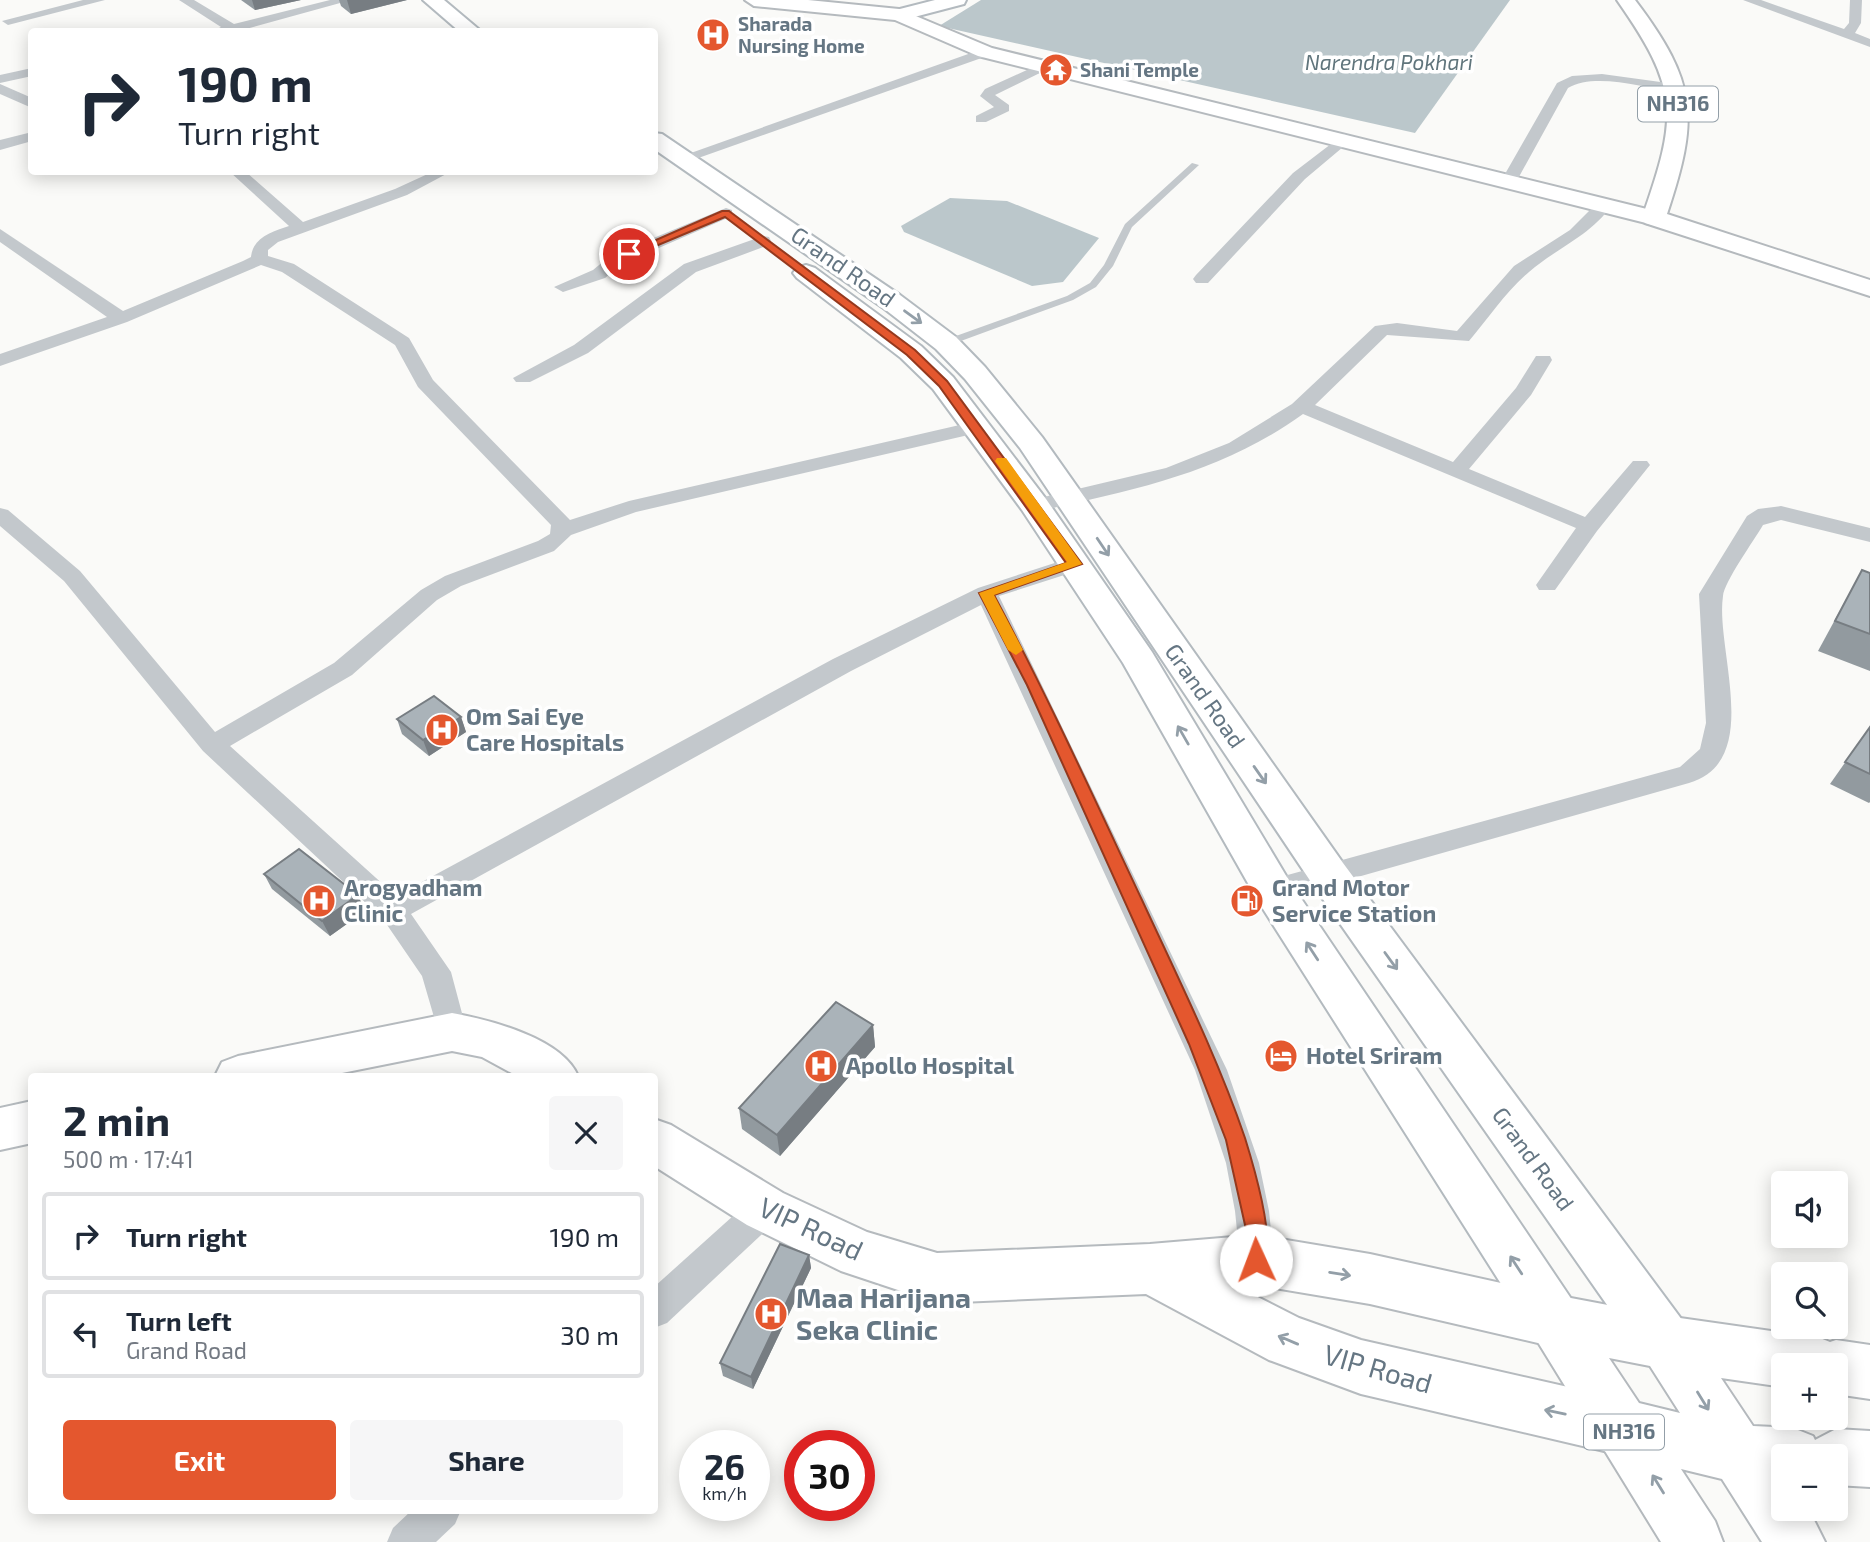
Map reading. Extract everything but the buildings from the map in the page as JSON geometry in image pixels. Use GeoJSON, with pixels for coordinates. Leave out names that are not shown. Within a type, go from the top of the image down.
{"type":"FeatureCollection","features":[{"type":"Feature","properties":{"kind":"main road"},"geometry":{"type":"LineString","coordinates":[[432,0],[481,28]]}},
{"type":"Feature","properties":{"kind":"main road"},"geometry":{"type":"LineString","coordinates":[[461,0],[481,28]]}},
{"type":"Feature","properties":{"kind":"main road"},"geometry":{"type":"LineString","coordinates":[[754,0],[899,15],[985,52],[1654,218],[1870,288]]}},
{"type":"Feature","properties":{"kind":"main road"},"geometry":{"type":"LineString","coordinates":[[899,15],[957,0]]}},
{"type":"Feature","properties":{"kind":"main road","name":"NH316"},"geometry":{"type":"LineString","coordinates":[[1626,0],[1670,65],[1680,125],[1676,152],[1654,218]]}},
{"type":"Feature","properties":{"kind":"main road","name":"Grand Road"},"geometry":{"type":"LineString","coordinates":[[664,153],[726,213],[911,352],[943,383],[977,427],[1035,506],[1139,660],[1273,890],[1555,1321]]}},
{"type":"Feature","properties":{"kind":"main road","name":"Grand Road"},"geometry":{"type":"LineString","coordinates":[[664,153],[835,261],[946,343],[1031,443],[1328,874],[1666,1343],[1736,1454],[1796,1542]]}},
{"type":"Feature","properties":{"kind":"main road"},"geometry":{"type":"LineString","coordinates":[[252,1073],[421,1036],[452,1032],[488,1040],[515,1051],[550,1073]]}},
{"type":"Feature","properties":{"kind":"main road"},"geometry":{"type":"LineString","coordinates":[[0,1129],[28,1123]]}},
{"type":"Feature","properties":{"kind":"main road","name":"VIP Road"},"geometry":{"type":"LineString","coordinates":[[658,1142],[765,1209],[859,1254],[937,1278],[1150,1269],[1256,1260],[1370,1279],[1666,1343],[1771,1358]]}},
{"type":"Feature","properties":{"kind":"main road","name":"VIP Road"},"geometry":{"type":"LineString","coordinates":[[1150,1269],[1288,1341],[1361,1367],[1736,1454],[1771,1455]]}},
{"type":"Feature","properties":{"kind":"main road","name":"NH316"},"geometry":{"type":"LineString","coordinates":[[1555,1321],[1694,1542]]}},
{"type":"Feature","properties":{"kind":"main road"},"geometry":{"type":"LineString","coordinates":[[1848,1369],[1870,1372]]}},
{"type":"Feature","properties":{"kind":"main road"},"geometry":{"type":"LineString","coordinates":[[1848,1458],[1870,1459]]}},
{"type":"Feature","properties":{"kind":"street"},"geometry":{"type":"LineString","coordinates":[[8,21],[99,0]]}},
{"type":"Feature","properties":{"kind":"street"},"geometry":{"type":"LineString","coordinates":[[185,0],[231,28],[345,0]]}},
{"type":"Feature","properties":{"kind":"street"},"geometry":{"type":"LineString","coordinates":[[1749,0],[1870,43]]}},
{"type":"Feature","properties":{"kind":"street"},"geometry":{"type":"LineString","coordinates":[[1847,35],[1855,23],[1856,0]]}},
{"type":"Feature","properties":{"kind":"street"},"geometry":{"type":"LineString","coordinates":[[664,153],[985,52]]}},
{"type":"Feature","properties":{"kind":"street"},"geometry":{"type":"LineString","coordinates":[[981,119],[1004,108],[987,96],[990,92],[1045,67]]}},
{"type":"Feature","properties":{"kind":"street"},"geometry":{"type":"LineString","coordinates":[[0,79],[28,73]]}},
{"type":"Feature","properties":{"kind":"street"},"geometry":{"type":"LineString","coordinates":[[1509,181],[1546,119],[1562,86],[1572,80],[1602,78],[1675,88]]}},
{"type":"Feature","properties":{"kind":"street"},"geometry":{"type":"LineString","coordinates":[[0,88],[28,102]]}},
{"type":"Feature","properties":{"kind":"street"},"geometry":{"type":"LineString","coordinates":[[0,145],[28,137]]}},
{"type":"Feature","properties":{"kind":"street"},"geometry":{"type":"LineString","coordinates":[[1202,279],[1299,176],[1344,139]]}},
{"type":"Feature","properties":{"kind":"street"},"geometry":{"type":"LineString","coordinates":[[240,175],[300,228]]}},
{"type":"Feature","properties":{"kind":"street"},"geometry":{"type":"LineString","coordinates":[[259,259],[264,243],[401,192],[437,175]]}},
{"type":"Feature","properties":{"kind":"street"},"geometry":{"type":"LineString","coordinates":[[1035,506],[1185,471],[1225,455],[1301,406],[1381,330],[1397,329],[1462,337],[1520,270],[1545,251],[1576,234],[1604,205]]}},
{"type":"Feature","properties":{"kind":"street"},"geometry":{"type":"LineString","coordinates":[[563,287],[599,274],[616,260],[726,213]]}},
{"type":"Feature","properties":{"kind":"street"},"geometry":{"type":"LineString","coordinates":[[0,234],[121,318]]}},
{"type":"Feature","properties":{"kind":"street"},"geometry":{"type":"LineString","coordinates":[[523,378],[581,349],[690,268],[763,241]]}},
{"type":"Feature","properties":{"kind":"street"},"geometry":{"type":"LineString","coordinates":[[0,360],[121,318],[259,259],[288,268],[402,342],[425,383],[561,523],[563,530]]}},
{"type":"Feature","properties":{"kind":"street"},"geometry":{"type":"LineString","coordinates":[[1456,471],[1524,391],[1543,360]]}},
{"type":"Feature","properties":{"kind":"street"},"geometry":{"type":"LineString","coordinates":[[1301,406],[1589,526]]}},
{"type":"Feature","properties":{"kind":"street"},"geometry":{"type":"LineString","coordinates":[[212,745],[343,669],[429,595],[453,581],[546,546],[558,538],[563,530],[629,507],[977,427]]}},
{"type":"Feature","properties":{"kind":"street"},"geometry":{"type":"LineString","coordinates":[[1547,585],[1589,526],[1640,465]]}},
{"type":"Feature","properties":{"kind":"street"},"geometry":{"type":"LineString","coordinates":[[1273,890],[1689,774],[1708,761],[1717,743],[1719,723],[1710,594],[1755,521],[1766,514],[1781,513],[1870,535]]}},
{"type":"Feature","properties":{"kind":"street"},"geometry":{"type":"LineString","coordinates":[[0,515],[72,576],[212,745],[393,911],[436,972],[452,1032]]}},
{"type":"Feature","properties":{"kind":"street"},"geometry":{"type":"LineString","coordinates":[[393,911],[842,665],[986,593],[1075,564]]}},
{"type":"Feature","properties":{"kind":"street"},"geometry":{"type":"LineString","coordinates":[[986,593],[1034,685],[1199,1044],[1236,1140],[1255,1225],[1256,1260]]}},
{"type":"Feature","properties":{"kind":"street"},"geometry":{"type":"LineString","coordinates":[[658,1307],[765,1209]]}},
{"type":"Feature","properties":{"kind":"street"},"geometry":{"type":"LineString","coordinates":[[407,1542],[437,1514]]}},
{"type":"Feature","properties":{"kind":"lane"},"geometry":{"type":"LineString","coordinates":[[946,343],[1070,298],[1093,285],[1108,266],[1128,226],[1195,165]]}},
{"type":"Feature","properties":{"kind":"water","name":"Narendra Pokhari"},"geometry":{"type":"Polygon","coordinates":[[[981,0],[1510,0],[1415,133],[939,26],[981,0]]]}},
{"type":"Feature","properties":{"kind":"water"},"geometry":{"type":"Polygon","coordinates":[[[950,198],[1007,201],[1099,238],[1063,282],[1032,286],[904,232],[901,226],[950,198]]]}},
{"type":"Feature","properties":{"kind":"slow traffic"},"geometry":{"type":"LineString","coordinates":[[1001,461],[1075,564],[986,593],[1016,650]]}},
{"type":"Feature","properties":{"kind":"place","name":"Sharada Nursing Home"},"geometry":{"type":"Point","coordinates":[713,35]}},
{"type":"Feature","properties":{"kind":"place","name":"Shani Temple"},"geometry":{"type":"Point","coordinates":[1056,70]}},
{"type":"Feature","properties":{"kind":"place","name":"Om Sai Eye Care Hospitals"},"geometry":{"type":"Point","coordinates":[442,730]}},
{"type":"Feature","properties":{"kind":"place","name":"Arogyadham Clinic"},"geometry":{"type":"Point","coordinates":[319,901]}},
{"type":"Feature","properties":{"kind":"place","name":"Grand Motor Service Station"},"geometry":{"type":"Point","coordinates":[1247,901]}},
{"type":"Feature","properties":{"kind":"place","name":"Hotel Sriram"},"geometry":{"type":"Point","coordinates":[1281,1056]}},
{"type":"Feature","properties":{"kind":"place","name":"Apollo Hospital"},"geometry":{"type":"Point","coordinates":[821,1066]}},
{"type":"Feature","properties":{"kind":"place","name":"Maa Harijana Seka Clinic"},"geometry":{"type":"Point","coordinates":[771,1314]}},
{"type":"Feature","properties":{"kind":"route"},"geometry":{"type":"LineString","coordinates":[[629,254],[726,213],[911,352],[943,383],[1075,564],[986,593],[1034,685],[1199,1044],[1236,1140],[1255,1225],[1256,1260]]}}]}
